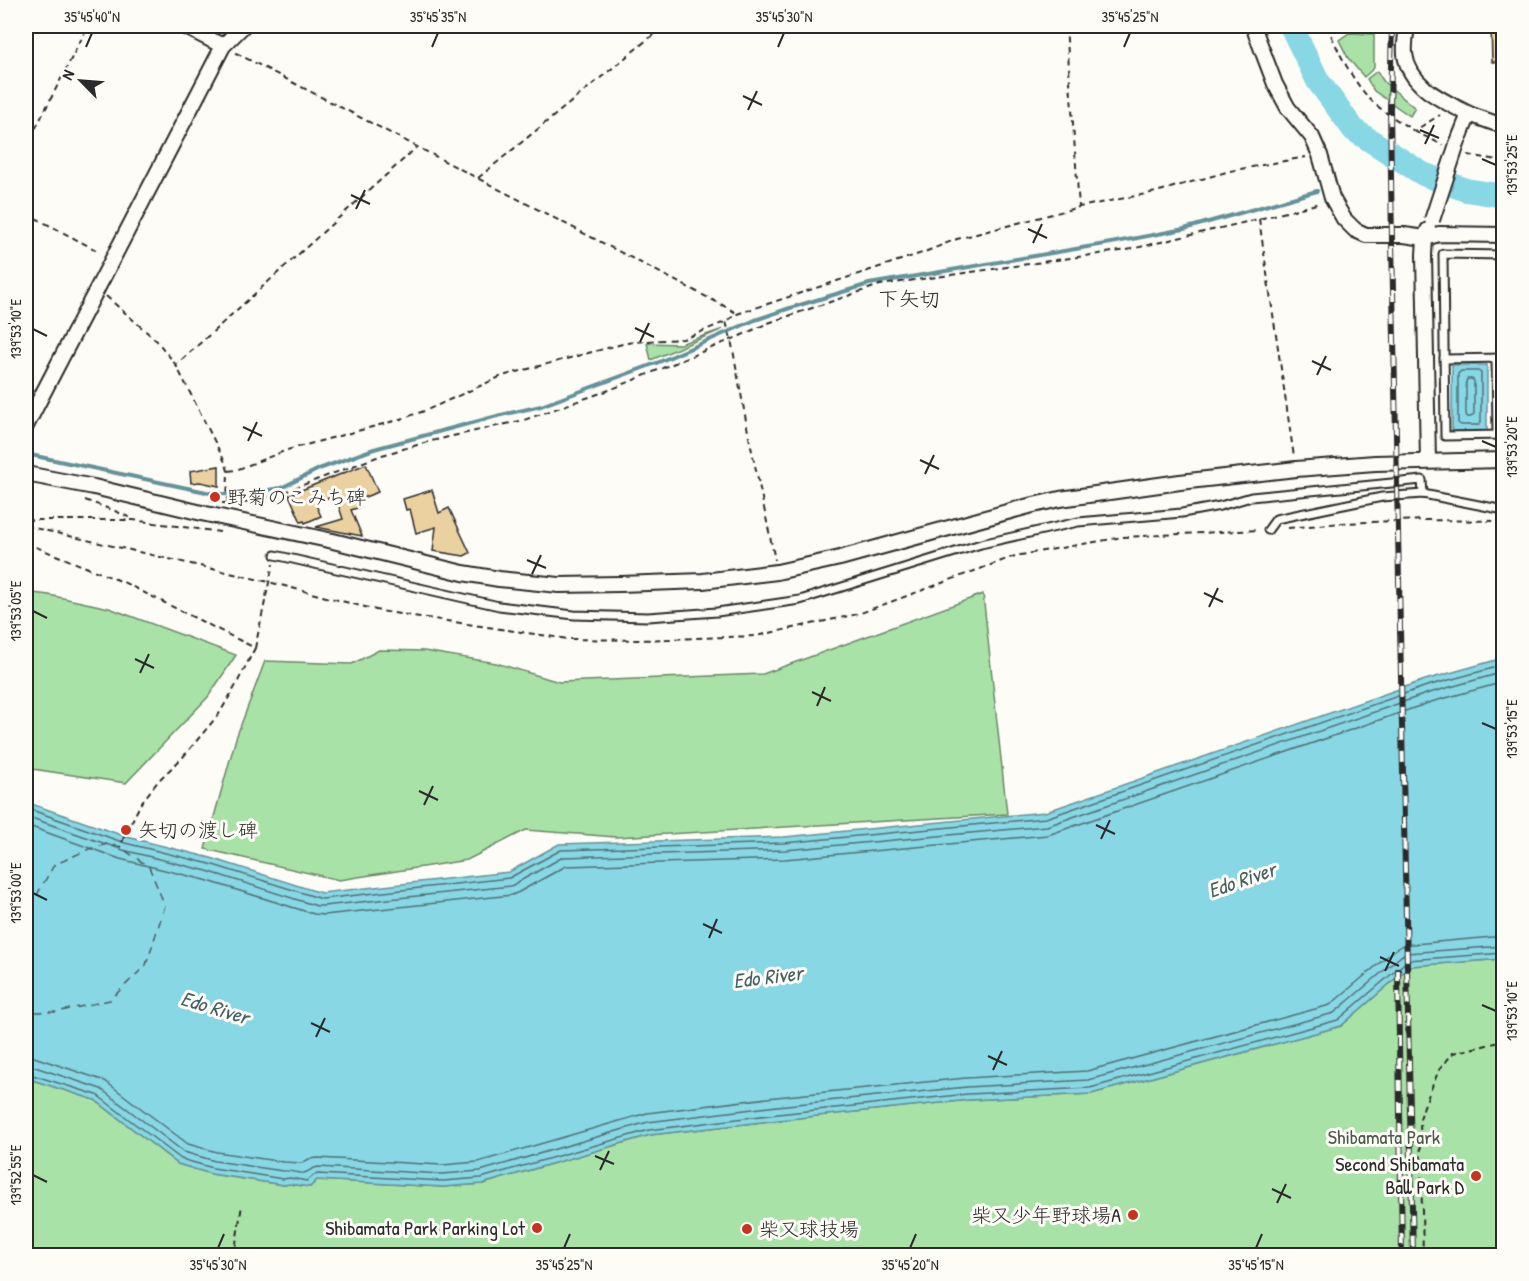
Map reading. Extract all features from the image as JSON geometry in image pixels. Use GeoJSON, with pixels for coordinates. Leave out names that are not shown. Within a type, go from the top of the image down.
{"type":"FeatureCollection","features":[{"type":"Feature","properties":{"kind":"street"},"geometry":{"type":"LineString","coordinates":[[184,26],[223,46]]}},
{"type":"Feature","properties":{"kind":"street"},"geometry":{"type":"LineString","coordinates":[[26,426],[223,46],[243,26]]}},
{"type":"Feature","properties":{"kind":"street"},"geometry":{"type":"LineString","coordinates":[[1253,26],[1275,84],[1288,108],[1312,137],[1320,155],[1332,198],[1344,219],[1355,230],[1366,235],[1404,235],[1425,238],[1439,234],[1503,235]]}},
{"type":"Feature","properties":{"kind":"street"},"geometry":{"type":"LineString","coordinates":[[1407,26],[1405,55],[1412,74],[1420,84],[1432,94],[1469,114],[1503,124]]}},
{"type":"Feature","properties":{"kind":"street"},"geometry":{"type":"LineString","coordinates":[[1428,461],[1425,238],[1469,114]]}},
{"type":"Feature","properties":{"kind":"street"},"geometry":{"type":"LineString","coordinates":[[26,474],[333,541],[463,573],[559,585],[703,581],[777,572],[840,558],[992,515],[1060,499],[1180,482],[1375,463],[1503,460]]}},
{"type":"Feature","properties":{"kind":"lane"},"geometry":{"type":"LineString","coordinates":[[1444,358],[1500,358],[1500,435],[1445,436],[1444,358],[1443,254],[1503,255]]}},
{"type":"Feature","properties":{"kind":"lane"},"geometry":{"type":"LineString","coordinates":[[1423,494],[1422,480],[1428,461]]}},
{"type":"Feature","properties":{"kind":"lane"},"geometry":{"type":"LineString","coordinates":[[275,555],[499,606],[574,615],[648,617],[717,612],[800,600],[981,544],[1078,522],[1182,513],[1251,497],[1422,480]]}},
{"type":"Feature","properties":{"kind":"lane"},"geometry":{"type":"LineString","coordinates":[[1268,530],[1276,519],[1382,497],[1423,494],[1503,510]]}},
{"type":"Feature","properties":{"kind":"path"},"geometry":{"type":"LineString","coordinates":[[26,147],[88,26]]}},
{"type":"Feature","properties":{"kind":"path"},"geometry":{"type":"LineString","coordinates":[[478,178],[664,26]]}},
{"type":"Feature","properties":{"kind":"path"},"geometry":{"type":"LineString","coordinates":[[1066,26],[1079,207]]}},
{"type":"Feature","properties":{"kind":"path"},"geometry":{"type":"LineString","coordinates":[[1328,26],[1346,64],[1374,103],[1414,131],[1440,115],[1450,104]]}},
{"type":"Feature","properties":{"kind":"path"},"geometry":{"type":"LineString","coordinates":[[223,46],[737,314]]}},
{"type":"Feature","properties":{"kind":"path"},"geometry":{"type":"LineString","coordinates":[[176,365],[417,147]]}},
{"type":"Feature","properties":{"kind":"path"},"geometry":{"type":"LineString","coordinates":[[228,471],[287,450],[428,410],[502,376],[626,343],[683,339],[725,322],[737,314],[912,257],[957,238],[1079,207],[1155,192],[1230,171],[1320,155]]}},
{"type":"Feature","properties":{"kind":"path"},"geometry":{"type":"LineString","coordinates":[[98,289],[157,341],[176,365],[226,464],[228,471],[227,503],[244,503],[279,494],[382,455],[431,441],[524,420],[612,389],[768,323],[880,285],[1127,250],[1259,219],[1332,198]]}},
{"type":"Feature","properties":{"kind":"path"},"geometry":{"type":"LineString","coordinates":[[26,213],[113,259]]}},
{"type":"Feature","properties":{"kind":"path"},"geometry":{"type":"LineString","coordinates":[[1259,219],[1296,469]]}},
{"type":"Feature","properties":{"kind":"path"},"geometry":{"type":"LineString","coordinates":[[725,322],[731,339],[777,572]]}},
{"type":"Feature","properties":{"kind":"path"},"geometry":{"type":"LineString","coordinates":[[26,520],[134,520],[228,533]]}},
{"type":"Feature","properties":{"kind":"path"},"geometry":{"type":"LineString","coordinates":[[26,543],[123,582],[255,648]]}},
{"type":"Feature","properties":{"kind":"path"},"geometry":{"type":"LineString","coordinates":[[120,848],[141,803],[219,714],[235,687],[255,648],[275,555]]}},
{"type":"Feature","properties":{"kind":"path"},"geometry":{"type":"LineString","coordinates":[[1422,1256],[1420,1119],[1424,1106],[1439,1070],[1453,1053],[1503,1041]]}},
{"type":"Feature","properties":{"kind":"path"},"geometry":{"type":"LineString","coordinates":[[234,1256],[242,1205]]}},
{"type":"Feature","properties":{"kind":"green space"},"geometry":{"type":"Polygon","coordinates":[[[1349,33],[1374,34],[1374,68],[1364,77],[1348,58],[1339,40],[1349,33]]]}},
{"type":"Feature","properties":{"kind":"green space"},"geometry":{"type":"Polygon","coordinates":[[[1377,71],[1384,82],[1415,108],[1410,116],[1374,91],[1367,79],[1377,71]]]}},
{"type":"Feature","properties":{"kind":"green space"},"geometry":{"type":"Polygon","coordinates":[[[723,329],[651,360],[647,343],[680,344],[723,329]]]}},
{"type":"Feature","properties":{"kind":"green space"},"geometry":{"type":"Polygon","coordinates":[[[26,592],[109,608],[236,655],[208,697],[126,783],[26,768],[26,592]]]}},
{"type":"Feature","properties":{"kind":"green space"},"geometry":{"type":"Polygon","coordinates":[[[983,594],[1007,814],[616,837],[526,830],[467,860],[339,880],[205,849],[236,738],[265,661],[352,664],[379,650],[424,651],[496,663],[559,682],[763,674],[983,594]]]}},
{"type":"Feature","properties":{"kind":"green space","name":"Shibamata Park"},"geometry":{"type":"Polygon","coordinates":[[[1503,959],[1503,1255],[26,1256],[26,1078],[95,1100],[178,1164],[211,1174],[310,1187],[317,1180],[443,1187],[483,1184],[650,1135],[969,1100],[1091,1094],[1341,1026],[1410,966],[1503,959]]]}},
{"type":"Feature","properties":{"kind":"water"},"geometry":{"type":"Polygon","coordinates":[[[1452,365],[1487,365],[1487,431],[1452,431],[1452,365]]]}},
{"type":"Feature","properties":{"kind":"water","name":"Edo River"},"geometry":{"type":"Polygon","coordinates":[[[1503,658],[1503,959],[1410,966],[1341,1026],[1091,1094],[969,1100],[650,1135],[482,1184],[443,1187],[317,1180],[310,1187],[211,1174],[178,1164],[95,1100],[26,1078],[26,802],[127,837],[211,858],[321,893],[509,872],[559,844],[784,837],[1045,812],[1425,680],[1503,658]]]}},
{"type":"Feature","properties":{"kind":"building"},"geometry":{"type":"Polygon","coordinates":[[[1491,26],[1503,26],[1503,62],[1492,62],[1491,26]]]}},
{"type":"Feature","properties":{"kind":"building"},"geometry":{"type":"Polygon","coordinates":[[[366,464],[378,492],[357,500],[360,507],[351,510],[362,536],[316,527],[343,519],[335,495],[315,503],[321,516],[305,523],[301,522],[289,495],[366,464]]]}},
{"type":"Feature","properties":{"kind":"building"},"geometry":{"type":"Polygon","coordinates":[[[219,466],[219,486],[200,482],[191,483],[190,471],[219,466]]]}},
{"type":"Feature","properties":{"kind":"building"},"geometry":{"type":"Polygon","coordinates":[[[432,490],[439,513],[449,508],[470,553],[464,556],[433,551],[436,527],[416,533],[410,509],[406,510],[403,499],[432,490]]]}},
{"type":"Feature","properties":{"kind":"waterway"},"geometry":{"type":"LineString","coordinates":[[1291,26],[1318,81],[1354,130],[1423,174],[1466,190],[1504,196]]}},
{"type":"Feature","properties":{"kind":"waterway"},"geometry":{"type":"LineString","coordinates":[[26,454],[211,493],[236,495],[281,488],[319,469],[374,449],[541,406],[659,362],[755,320],[869,284],[1184,229],[1317,191]]}},
{"type":"Feature","properties":{"kind":"ferry route"},"geometry":{"type":"LineString","coordinates":[[26,921],[30,907],[54,865],[89,849],[108,844],[120,847],[149,867],[165,906],[146,965],[110,1000],[57,1012],[26,1012]]}},
{"type":"Feature","properties":{"kind":"railway"},"geometry":{"type":"LineString","coordinates":[[1392,26],[1390,108],[1392,242],[1413,1256]]}},
{"type":"Feature","properties":{"kind":"railway"},"geometry":{"type":"LineString","coordinates":[[1398,970],[1402,1256]]}},
{"type":"Feature","properties":{"kind":"place","name":"野菊のこみち碑"},"geometry":{"type":"Point","coordinates":[215,497]}},
{"type":"Feature","properties":{"kind":"place","name":"矢切の渡し碑"},"geometry":{"type":"Point","coordinates":[126,830]}},
{"type":"Feature","properties":{"kind":"place","name":"Second Shibamata Ball Park D"},"geometry":{"type":"Point","coordinates":[1476,1176]}},
{"type":"Feature","properties":{"kind":"place","name":"柴又少年野球場A"},"geometry":{"type":"Point","coordinates":[1133,1215]}},
{"type":"Feature","properties":{"kind":"place","name":"Shibamata Park Parking Lot"},"geometry":{"type":"Point","coordinates":[537,1228]}},
{"type":"Feature","properties":{"kind":"place","name":"柴又球技場"},"geometry":{"type":"Point","coordinates":[747,1229]}},
{"type":"Feature","properties":{"kind":"district","name":"下矢切"},"geometry":{"type":"Point","coordinates":[909,299]}}]}
